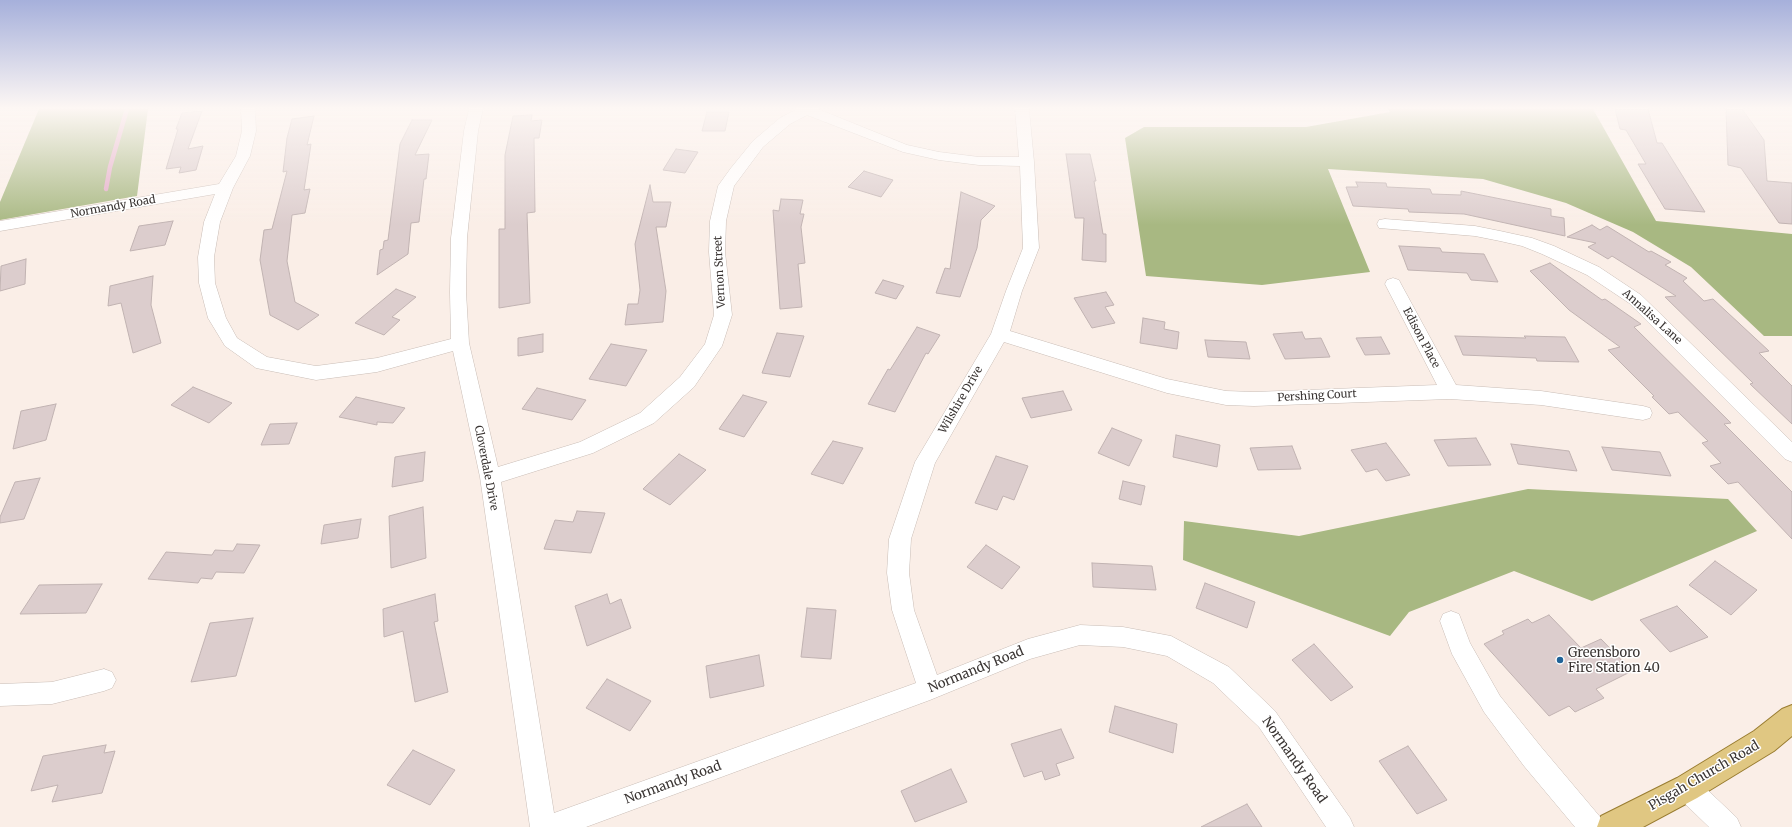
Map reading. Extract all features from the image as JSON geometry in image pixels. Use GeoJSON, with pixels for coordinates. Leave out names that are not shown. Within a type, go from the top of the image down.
{"type":"FeatureCollection","features":[{"type":"Feature","properties":{"kind":"main road","name":"Pisgah Church Road"},"geometry":{"type":"LineString","coordinates":[[1612,827],[1687,788],[1764,741],[1792,718]]}},
{"type":"Feature","properties":{"kind":"street"},"geometry":{"type":"LineString","coordinates":[[245,148],[243,156],[225,188],[212,222],[206,258],[207,283],[218,318],[231,342],[262,363],[316,372],[377,365],[460,343]]}},
{"type":"Feature","properties":{"kind":"street","name":"Cloverdale Drive"},"geometry":{"type":"LineString","coordinates":[[469,148],[459,238],[458,292],[460,343],[490,477],[543,827]]}},
{"type":"Feature","properties":{"kind":"street","name":"Vernon Street"},"geometry":{"type":"LineString","coordinates":[[490,477],[586,448],[648,418],[687,382],[713,346],[723,315],[717,252],[718,221],[726,186],[755,148]]}},
{"type":"Feature","properties":{"kind":"street"},"geometry":{"type":"LineString","coordinates":[[902,148],[939,156],[1027,162]]}},
{"type":"Feature","properties":{"kind":"street","name":"Wilshire Drive"},"geometry":{"type":"LineString","coordinates":[[930,689],[903,610],[898,573],[900,539],[925,462],[1000,334],[1014,291],[1031,248],[1026,148]]}},
{"type":"Feature","properties":{"kind":"street","name":"Normandy Road"},"geometry":{"type":"LineString","coordinates":[[0,226],[225,188]]}},
{"type":"Feature","properties":{"kind":"street","name":"Annalisa Lane"},"geometry":{"type":"LineString","coordinates":[[1385,224],[1475,231],[1494,235],[1534,245],[1572,260],[1593,271],[1635,299],[1656,318],[1792,454]]}},
{"type":"Feature","properties":{"kind":"street","name":"Edison Place"},"geometry":{"type":"LineString","coordinates":[[1393,284],[1450,392]]}},
{"type":"Feature","properties":{"kind":"street","name":"Pershing Court"},"geometry":{"type":"LineString","coordinates":[[1000,334],[1167,386],[1226,398],[1254,399],[1450,392],[1541,398],[1643,413]]}},
{"type":"Feature","properties":{"kind":"street"},"geometry":{"type":"LineString","coordinates":[[1451,621],[1460,647],[1492,704],[1533,757],[1592,827]]}},
{"type":"Feature","properties":{"kind":"street","name":"Normandy Road"},"geometry":{"type":"LineString","coordinates":[[551,827],[930,689],[1028,650],[1080,635],[1123,637],[1172,646],[1221,675],[1267,719],[1341,827]]}},
{"type":"Feature","properties":{"kind":"street"},"geometry":{"type":"LineString","coordinates":[[0,695],[52,693],[104,680]]}},
{"type":"Feature","properties":{"kind":"street"},"geometry":{"type":"LineString","coordinates":[[1687,788],[1728,827]]}},
{"type":"Feature","properties":{"kind":"green space"},"geometry":{"type":"Polygon","coordinates":[[[23,148],[143,148],[137,196],[0,220],[0,202],[23,148]]]}},
{"type":"Feature","properties":{"kind":"green space"},"geometry":{"type":"Polygon","coordinates":[[[1126,148],[1615,148],[1656,221],[1792,234],[1792,336],[1764,336],[1691,267],[1633,232],[1566,203],[1483,179],[1328,169],[1370,272],[1262,285],[1146,276],[1126,148]]]}},
{"type":"Feature","properties":{"kind":"green space"},"geometry":{"type":"Polygon","coordinates":[[[1528,489],[1728,499],[1757,531],[1592,601],[1514,571],[1409,612],[1390,636],[1183,560],[1184,521],[1299,536],[1528,489]]]}},
{"type":"Feature","properties":{"kind":"building"},"geometry":{"type":"Polygon","coordinates":[[[172,148],[189,148],[188,149],[203,148],[196,170],[179,173],[181,167],[166,169],[172,148]]]}},
{"type":"Feature","properties":{"kind":"building"},"geometry":{"type":"Polygon","coordinates":[[[286,148],[310,148],[304,190],[310,189],[305,213],[292,215],[287,261],[295,302],[319,315],[298,330],[270,315],[260,260],[264,230],[272,229],[287,171],[283,172],[286,148]]]}},
{"type":"Feature","properties":{"kind":"building"},"geometry":{"type":"Polygon","coordinates":[[[400,148],[419,148],[415,155],[429,154],[426,179],[424,179],[419,222],[411,223],[408,254],[377,275],[380,250],[383,249],[384,241],[388,240],[400,148]]]}},
{"type":"Feature","properties":{"kind":"building"},"geometry":{"type":"Polygon","coordinates":[[[507,148],[534,148],[535,212],[527,213],[530,303],[499,308],[499,229],[505,229],[505,155],[507,148]]]}},
{"type":"Feature","properties":{"kind":"building"},"geometry":{"type":"Polygon","coordinates":[[[1636,148],[1665,148],[1705,212],[1665,209],[1638,164],[1646,164],[1636,148]]]}},
{"type":"Feature","properties":{"kind":"building"},"geometry":{"type":"Polygon","coordinates":[[[1727,148],[1765,148],[1767,181],[1792,183],[1792,224],[1779,223],[1741,168],[1728,165],[1727,148]]]}},
{"type":"Feature","properties":{"kind":"building"},"geometry":{"type":"Polygon","coordinates":[[[676,149],[698,152],[685,173],[663,170],[676,149]]]}},
{"type":"Feature","properties":{"kind":"building"},"geometry":{"type":"Polygon","coordinates":[[[1066,154],[1090,154],[1096,181],[1094,181],[1103,234],[1106,234],[1106,262],[1082,260],[1084,218],[1075,218],[1066,154]]]}},
{"type":"Feature","properties":{"kind":"building"},"geometry":{"type":"Polygon","coordinates":[[[864,171],[893,180],[881,197],[848,187],[864,171]]]}},
{"type":"Feature","properties":{"kind":"building"},"geometry":{"type":"Polygon","coordinates":[[[1356,182],[1386,183],[1387,187],[1430,189],[1432,194],[1461,195],[1461,191],[1551,209],[1551,216],[1564,218],[1565,236],[1464,214],[1409,212],[1408,209],[1353,206],[1346,187],[1358,187],[1356,182]]]}},
{"type":"Feature","properties":{"kind":"building"},"geometry":{"type":"Polygon","coordinates":[[[650,185],[653,202],[671,202],[666,227],[656,227],[666,291],[663,322],[625,325],[628,304],[638,304],[640,290],[635,244],[650,185]]]}},
{"type":"Feature","properties":{"kind":"building"},"geometry":{"type":"Polygon","coordinates":[[[961,192],[995,206],[981,220],[977,248],[960,297],[936,293],[945,268],[950,269],[961,192]]]}},
{"type":"Feature","properties":{"kind":"building"},"geometry":{"type":"Polygon","coordinates":[[[781,199],[803,200],[800,214],[804,214],[801,227],[805,263],[798,264],[802,307],[780,309],[773,210],[779,211],[781,199]]]}},
{"type":"Feature","properties":{"kind":"building"},"geometry":{"type":"Polygon","coordinates":[[[173,221],[165,245],[130,251],[139,226],[173,221]]]}},
{"type":"Feature","properties":{"kind":"building"},"geometry":{"type":"Polygon","coordinates":[[[1592,225],[1600,230],[1607,226],[1649,252],[1651,251],[1671,262],[1665,265],[1687,278],[1683,281],[1704,301],[1713,299],[1769,351],[1759,353],[1792,386],[1792,424],[1750,384],[1753,383],[1665,297],[1676,296],[1612,256],[1608,259],[1588,247],[1596,243],[1567,237],[1592,225]]]}},
{"type":"Feature","properties":{"kind":"building"},"geometry":{"type":"Polygon","coordinates":[[[1399,246],[1440,248],[1442,252],[1484,254],[1498,282],[1471,280],[1467,273],[1408,270],[1399,246]]]}},
{"type":"Feature","properties":{"kind":"building"},"geometry":{"type":"Polygon","coordinates":[[[26,259],[25,284],[0,291],[1,266],[26,259]]]}},
{"type":"Feature","properties":{"kind":"building"},"geometry":{"type":"Polygon","coordinates":[[[1550,263],[1602,300],[1605,299],[1641,324],[1634,327],[1731,423],[1724,424],[1792,492],[1792,539],[1738,482],[1728,484],[1710,466],[1721,463],[1702,443],[1708,441],[1678,412],[1669,414],[1652,397],[1654,396],[1608,350],[1620,347],[1569,310],[1530,271],[1550,263]]]}},
{"type":"Feature","properties":{"kind":"building"},"geometry":{"type":"Polygon","coordinates":[[[153,276],[151,305],[161,343],[133,353],[121,303],[108,306],[110,286],[153,276]]]}},
{"type":"Feature","properties":{"kind":"building"},"geometry":{"type":"Polygon","coordinates":[[[883,280],[904,286],[896,299],[875,293],[883,280]]]}},
{"type":"Feature","properties":{"kind":"building"},"geometry":{"type":"Polygon","coordinates":[[[396,289],[416,297],[392,317],[400,320],[384,335],[355,323],[396,289]]]}},
{"type":"Feature","properties":{"kind":"building"},"geometry":{"type":"Polygon","coordinates":[[[1106,292],[1114,305],[1105,307],[1115,323],[1092,328],[1074,298],[1106,292]]]}},
{"type":"Feature","properties":{"kind":"building"},"geometry":{"type":"Polygon","coordinates":[[[1143,318],[1165,322],[1164,329],[1179,332],[1177,349],[1140,343],[1143,318]]]}},
{"type":"Feature","properties":{"kind":"building"},"geometry":{"type":"Polygon","coordinates":[[[917,327],[940,335],[928,354],[926,353],[895,412],[868,404],[888,369],[890,370],[917,327]]]}},
{"type":"Feature","properties":{"kind":"building"},"geometry":{"type":"Polygon","coordinates":[[[1302,332],[1305,339],[1321,338],[1330,357],[1285,359],[1273,334],[1302,332]]]}},
{"type":"Feature","properties":{"kind":"building"},"geometry":{"type":"Polygon","coordinates":[[[777,333],[804,336],[790,377],[762,373],[777,333]]]}},
{"type":"Feature","properties":{"kind":"building"},"geometry":{"type":"Polygon","coordinates":[[[543,334],[543,352],[518,356],[518,338],[543,334]]]}},
{"type":"Feature","properties":{"kind":"building"},"geometry":{"type":"Polygon","coordinates":[[[1455,336],[1526,338],[1524,336],[1565,337],[1579,362],[1537,361],[1536,358],[1463,355],[1455,336]]]}},
{"type":"Feature","properties":{"kind":"building"},"geometry":{"type":"Polygon","coordinates":[[[1381,337],[1390,354],[1365,355],[1356,338],[1381,337]]]}},
{"type":"Feature","properties":{"kind":"building"},"geometry":{"type":"Polygon","coordinates":[[[1205,340],[1246,342],[1250,359],[1208,357],[1205,340]]]}},
{"type":"Feature","properties":{"kind":"building"},"geometry":{"type":"Polygon","coordinates":[[[611,344],[647,350],[626,386],[589,379],[611,344]]]}},
{"type":"Feature","properties":{"kind":"building"},"geometry":{"type":"Polygon","coordinates":[[[193,387],[232,403],[209,423],[171,405],[193,387]]]}},
{"type":"Feature","properties":{"kind":"building"},"geometry":{"type":"Polygon","coordinates":[[[537,388],[586,400],[572,420],[522,409],[537,388]]]}},
{"type":"Feature","properties":{"kind":"building"},"geometry":{"type":"Polygon","coordinates":[[[1063,391],[1072,410],[1031,418],[1022,398],[1063,391]]]}},
{"type":"Feature","properties":{"kind":"building"},"geometry":{"type":"Polygon","coordinates":[[[743,395],[767,402],[744,437],[719,429],[743,395]]]}},
{"type":"Feature","properties":{"kind":"building"},"geometry":{"type":"Polygon","coordinates":[[[356,397],[405,408],[393,423],[377,422],[377,425],[339,417],[356,397]]]}},
{"type":"Feature","properties":{"kind":"building"},"geometry":{"type":"Polygon","coordinates":[[[56,404],[46,440],[13,449],[21,411],[56,404]]]}},
{"type":"Feature","properties":{"kind":"building"},"geometry":{"type":"Polygon","coordinates":[[[297,423],[289,444],[261,445],[270,424],[297,423]]]}},
{"type":"Feature","properties":{"kind":"building"},"geometry":{"type":"Polygon","coordinates":[[[1112,428],[1142,440],[1129,466],[1098,453],[1112,428]]]}},
{"type":"Feature","properties":{"kind":"building"},"geometry":{"type":"Polygon","coordinates":[[[1176,435],[1220,445],[1217,467],[1173,457],[1176,435]]]}},
{"type":"Feature","properties":{"kind":"building"},"geometry":{"type":"Polygon","coordinates":[[[1476,438],[1491,465],[1448,466],[1434,440],[1476,438]]]}},
{"type":"Feature","properties":{"kind":"building"},"geometry":{"type":"Polygon","coordinates":[[[833,441],[863,448],[843,484],[811,474],[833,441]]]}},
{"type":"Feature","properties":{"kind":"building"},"geometry":{"type":"Polygon","coordinates":[[[1386,443],[1410,475],[1386,481],[1377,469],[1366,472],[1351,450],[1386,443]]]}},
{"type":"Feature","properties":{"kind":"building"},"geometry":{"type":"Polygon","coordinates":[[[1511,444],[1569,451],[1577,471],[1518,464],[1511,444]]]}},
{"type":"Feature","properties":{"kind":"building"},"geometry":{"type":"Polygon","coordinates":[[[1292,446],[1301,469],[1258,470],[1250,448],[1292,446]]]}},
{"type":"Feature","properties":{"kind":"building"},"geometry":{"type":"Polygon","coordinates":[[[1602,447],[1660,452],[1671,476],[1612,470],[1602,447]]]}},
{"type":"Feature","properties":{"kind":"building"},"geometry":{"type":"Polygon","coordinates":[[[425,452],[423,481],[392,487],[395,457],[425,452]]]}},
{"type":"Feature","properties":{"kind":"building"},"geometry":{"type":"Polygon","coordinates":[[[679,454],[706,470],[670,505],[643,489],[679,454]]]}},
{"type":"Feature","properties":{"kind":"building"},"geometry":{"type":"Polygon","coordinates":[[[996,456],[1028,466],[1014,500],[1003,496],[997,510],[975,503],[996,456]]]}},
{"type":"Feature","properties":{"kind":"building"},"geometry":{"type":"Polygon","coordinates":[[[40,478],[24,519],[0,523],[0,517],[15,482],[40,478]]]}},
{"type":"Feature","properties":{"kind":"building"},"geometry":{"type":"Polygon","coordinates":[[[1123,481],[1145,486],[1141,505],[1119,499],[1123,481]]]}},
{"type":"Feature","properties":{"kind":"building"},"geometry":{"type":"Polygon","coordinates":[[[423,507],[426,558],[391,568],[389,516],[423,507]]]}},
{"type":"Feature","properties":{"kind":"building"},"geometry":{"type":"Polygon","coordinates":[[[577,511],[605,513],[591,553],[544,549],[555,520],[573,522],[577,511]]]}},
{"type":"Feature","properties":{"kind":"building"},"geometry":{"type":"Polygon","coordinates":[[[361,519],[358,538],[321,544],[324,525],[361,519]]]}},
{"type":"Feature","properties":{"kind":"building"},"geometry":{"type":"Polygon","coordinates":[[[237,544],[260,545],[244,573],[216,572],[212,579],[201,578],[198,583],[148,579],[166,552],[212,555],[215,550],[233,551],[237,544]]]}},
{"type":"Feature","properties":{"kind":"building"},"geometry":{"type":"Polygon","coordinates":[[[986,545],[1020,567],[1002,589],[967,567],[986,545]]]}},
{"type":"Feature","properties":{"kind":"building"},"geometry":{"type":"Polygon","coordinates":[[[1715,561],[1757,590],[1731,615],[1689,585],[1715,561]]]}},
{"type":"Feature","properties":{"kind":"building"},"geometry":{"type":"Polygon","coordinates":[[[1092,563],[1152,566],[1156,590],[1093,587],[1092,563]]]}},
{"type":"Feature","properties":{"kind":"building"},"geometry":{"type":"Polygon","coordinates":[[[1205,583],[1255,602],[1247,628],[1196,608],[1205,583]]]}},
{"type":"Feature","properties":{"kind":"building"},"geometry":{"type":"Polygon","coordinates":[[[102,584],[86,613],[20,614],[39,585],[102,584]]]}},
{"type":"Feature","properties":{"kind":"building"},"geometry":{"type":"Polygon","coordinates":[[[435,594],[438,621],[434,622],[448,692],[415,702],[403,631],[384,637],[383,609],[435,594]]]}},
{"type":"Feature","properties":{"kind":"building"},"geometry":{"type":"Polygon","coordinates":[[[607,594],[610,604],[621,599],[631,628],[587,646],[575,606],[607,594]]]}},
{"type":"Feature","properties":{"kind":"building"},"geometry":{"type":"Polygon","coordinates":[[[1677,606],[1708,637],[1670,652],[1640,620],[1677,606]]]}},
{"type":"Feature","properties":{"kind":"building"},"geometry":{"type":"Polygon","coordinates":[[[807,608],[836,610],[831,659],[801,657],[807,608]]]}},
{"type":"Feature","properties":{"kind":"building","name":"Greensboro Fire Station 40"},"geometry":{"type":"Polygon","coordinates":[[[1549,615],[1581,648],[1601,639],[1632,671],[1596,689],[1604,698],[1575,712],[1569,706],[1549,716],[1484,644],[1504,634],[1502,631],[1528,619],[1532,623],[1549,615]]]}},
{"type":"Feature","properties":{"kind":"building"},"geometry":{"type":"Polygon","coordinates":[[[253,618],[236,676],[191,682],[210,623],[253,618]]]}},
{"type":"Feature","properties":{"kind":"building"},"geometry":{"type":"Polygon","coordinates":[[[1314,644],[1353,687],[1331,701],[1292,660],[1314,644]]]}},
{"type":"Feature","properties":{"kind":"building"},"geometry":{"type":"Polygon","coordinates":[[[759,655],[764,686],[710,698],[706,666],[759,655]]]}},
{"type":"Feature","properties":{"kind":"building"},"geometry":{"type":"Polygon","coordinates":[[[607,679],[651,701],[630,731],[586,708],[607,679]]]}},
{"type":"Feature","properties":{"kind":"building"},"geometry":{"type":"Polygon","coordinates":[[[1115,706],[1177,724],[1173,753],[1109,732],[1115,706]]]}},
{"type":"Feature","properties":{"kind":"building"},"geometry":{"type":"Polygon","coordinates":[[[1061,729],[1074,758],[1056,764],[1060,775],[1045,780],[1042,771],[1024,777],[1011,744],[1061,729]]]}},
{"type":"Feature","properties":{"kind":"building"},"geometry":{"type":"Polygon","coordinates":[[[106,745],[104,753],[115,751],[102,793],[52,802],[58,785],[31,791],[43,756],[106,745]]]}},
{"type":"Feature","properties":{"kind":"building"},"geometry":{"type":"Polygon","coordinates":[[[1408,746],[1447,800],[1417,814],[1379,761],[1408,746]]]}},
{"type":"Feature","properties":{"kind":"building"},"geometry":{"type":"Polygon","coordinates":[[[413,750],[455,770],[430,805],[387,785],[413,750]]]}},
{"type":"Feature","properties":{"kind":"building"},"geometry":{"type":"Polygon","coordinates":[[[951,769],[967,802],[915,822],[901,791],[951,769]]]}},
{"type":"Feature","properties":{"kind":"building"},"geometry":{"type":"Polygon","coordinates":[[[1247,804],[1262,827],[1201,827],[1247,804]]]}},
{"type":"Feature","properties":{"kind":"waterway"},"geometry":{"type":"LineString","coordinates":[[106,189],[116,148]]}},
{"type":"Feature","properties":{"kind":"place","name":"Greensboro Fire Station 40"},"geometry":{"type":"Point","coordinates":[1560,660]}}]}
